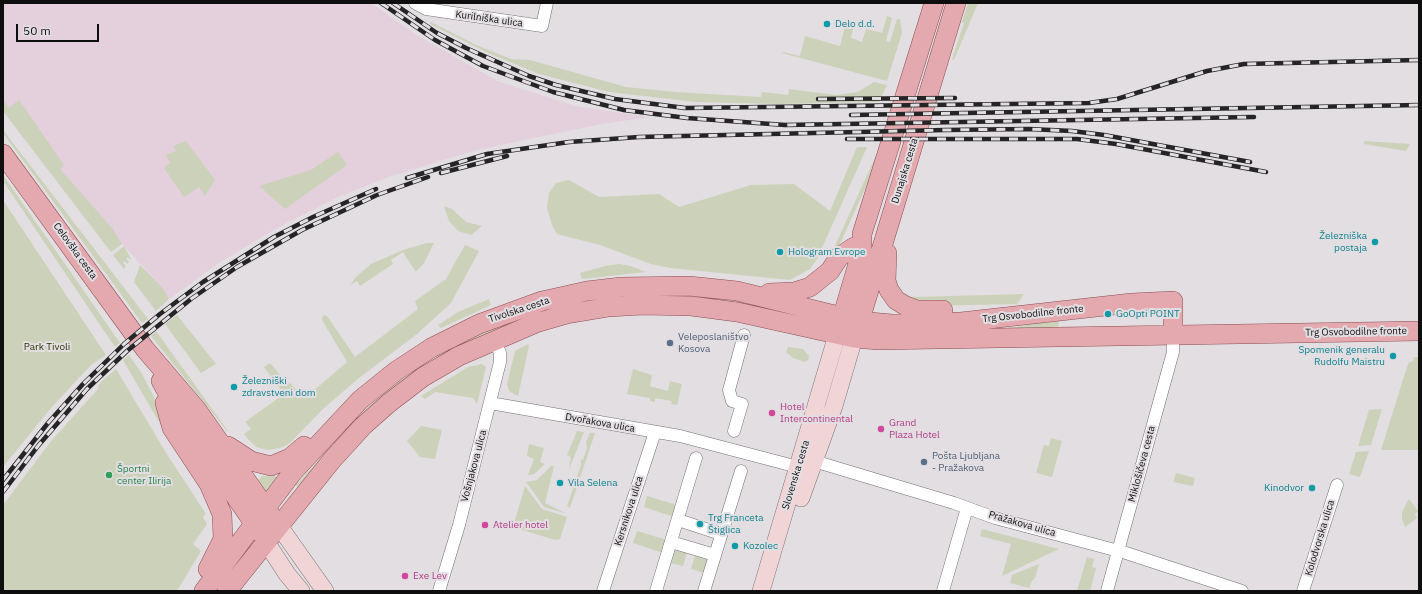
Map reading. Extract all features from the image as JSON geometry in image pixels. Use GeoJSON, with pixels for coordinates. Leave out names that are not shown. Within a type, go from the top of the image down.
{"type":"FeatureCollection","features":[{"type":"Feature","properties":{"kind":"main road"},"geometry":{"type":"LineString","coordinates":[[781,302],[806,298],[825,288],[841,273],[858,240],[934,3]]}},
{"type":"Feature","properties":{"kind":"main road","name":"Dunajska cesta"},"geometry":{"type":"LineString","coordinates":[[848,328],[887,230],[956,3]]}},
{"type":"Feature","properties":{"kind":"main road","name":"Celovška cesta"},"geometry":{"type":"LineString","coordinates":[[3,154],[145,349],[219,440],[279,526]]}},
{"type":"Feature","properties":{"kind":"main road"},"geometry":{"type":"LineString","coordinates":[[887,230],[886,281],[889,290],[896,300],[910,308],[924,310],[947,310],[982,320]]}},
{"type":"Feature","properties":{"kind":"main road"},"geometry":{"type":"LineString","coordinates":[[737,291],[777,293],[802,290],[822,279],[830,271],[839,257],[858,240]]}},
{"type":"Feature","properties":{"kind":"main road"},"geometry":{"type":"LineString","coordinates":[[848,328],[862,250],[858,240]]}},
{"type":"Feature","properties":{"kind":"main road","name":"Tivolska cesta"},"geometry":{"type":"LineString","coordinates":[[204,591],[292,473],[360,400],[410,361],[479,324],[512,311],[565,296],[621,287],[689,286],[737,291],[781,302],[848,328]]}},
{"type":"Feature","properties":{"kind":"main road","name":"Trg Osvobodilne fronte"},"geometry":{"type":"LineString","coordinates":[[848,328],[892,324],[961,322],[1132,303],[1173,301],[1173,336]]}},
{"type":"Feature","properties":{"kind":"main road","name":"Tivolska cesta"},"geometry":{"type":"LineString","coordinates":[[227,591],[346,444],[378,412],[407,388],[440,366],[495,340],[536,323],[567,314],[642,304],[675,305],[723,310],[848,328]]}},
{"type":"Feature","properties":{"kind":"main road","name":"Trg Osvobodilne fronte"},"geometry":{"type":"LineString","coordinates":[[848,328],[908,340],[1419,331]]}},
{"type":"Feature","properties":{"kind":"main road","name":"Celovška cesta"},"geometry":{"type":"LineString","coordinates":[[145,349],[166,390],[213,465],[238,498],[266,542]]}},
{"type":"Feature","properties":{"kind":"main road"},"geometry":{"type":"LineString","coordinates":[[166,390],[165,403],[172,428],[209,484],[219,504],[224,524],[223,539],[218,552],[195,591]]}},
{"type":"Feature","properties":{"kind":"main road"},"geometry":{"type":"LineString","coordinates":[[219,440],[251,461],[271,466],[290,458],[311,439],[329,432]]}},
{"type":"Feature","properties":{"kind":"street","name":"Kurilniška ulica"},"geometry":{"type":"LineString","coordinates":[[415,3],[426,9],[542,26],[547,3]]}},
{"type":"Feature","properties":{"kind":"street","name":"Slovenska cesta"},"geometry":{"type":"LineString","coordinates":[[761,591],[804,462],[834,406],[848,328]]}},
{"type":"Feature","properties":{"kind":"street"},"geometry":{"type":"LineString","coordinates":[[734,431],[742,404],[732,401],[729,390],[744,335]]}},
{"type":"Feature","properties":{"kind":"street","name":"Miklošičeva cesta"},"geometry":{"type":"LineString","coordinates":[[1107,591],[1173,352],[1173,336]]}},
{"type":"Feature","properties":{"kind":"street","name":"Vošnjakova ulica"},"geometry":{"type":"LineString","coordinates":[[439,591],[459,525],[500,362],[500,353],[495,340]]}},
{"type":"Feature","properties":{"kind":"street","name":"Dvořakova ulica"},"geometry":{"type":"LineString","coordinates":[[490,403],[655,432],[709,443],[756,455],[804,462]]}},
{"type":"Feature","properties":{"kind":"street","name":"Kersnikova ulica"},"geometry":{"type":"LineString","coordinates":[[603,591],[655,432]]}},
{"type":"Feature","properties":{"kind":"street"},"geometry":{"type":"LineString","coordinates":[[656,591],[696,458]]}},
{"type":"Feature","properties":{"kind":"street","name":"Slovenska cesta"},"geometry":{"type":"LineString","coordinates":[[770,591],[804,462]]}},
{"type":"Feature","properties":{"kind":"street","name":"Pražakova ulica"},"geometry":{"type":"LineString","coordinates":[[804,462],[967,508],[995,518],[1118,551],[1242,591]]}},
{"type":"Feature","properties":{"kind":"street"},"geometry":{"type":"LineString","coordinates":[[704,591],[741,472]]}},
{"type":"Feature","properties":{"kind":"street","name":"Kolodvorska ulica"},"geometry":{"type":"LineString","coordinates":[[1303,591],[1337,485]]}},
{"type":"Feature","properties":{"kind":"street"},"geometry":{"type":"LineString","coordinates":[[943,591],[967,508]]}},
{"type":"Feature","properties":{"kind":"street"},"geometry":{"type":"LineString","coordinates":[[678,520],[722,534]]}},
{"type":"Feature","properties":{"kind":"street"},"geometry":{"type":"LineString","coordinates":[[279,526],[325,591]]}},
{"type":"Feature","properties":{"kind":"street"},"geometry":{"type":"LineString","coordinates":[[266,542],[301,591]]}},
{"type":"Feature","properties":{"kind":"street"},"geometry":{"type":"LineString","coordinates":[[671,542],[715,555]]}},
{"type":"Feature","properties":{"kind":"shaded area"},"geometry":{"type":"Polygon","coordinates":[[[3,3],[371,3],[415,34],[497,81],[575,106],[649,117],[602,124],[477,150],[391,176],[340,196],[277,228],[220,262],[168,300],[162,287],[122,244],[100,238],[3,111],[3,3]]]}},
{"type":"Feature","properties":{"kind":"green space"},"geometry":{"type":"Polygon","coordinates":[[[968,3],[978,3],[954,60],[952,59],[964,23],[962,22],[968,3]]]}},
{"type":"Feature","properties":{"kind":"green space"},"geometry":{"type":"Polygon","coordinates":[[[887,16],[892,18],[886,41],[890,42],[897,19],[900,19],[902,33],[887,81],[782,53],[800,56],[805,36],[840,46],[846,23],[854,25],[851,38],[862,42],[866,29],[882,33],[887,16]]]}},
{"type":"Feature","properties":{"kind":"green space"},"geometry":{"type":"Polygon","coordinates":[[[431,22],[476,45],[511,59],[530,60],[626,87],[674,92],[761,97],[762,92],[788,95],[789,89],[836,95],[858,92],[874,82],[887,85],[879,102],[777,104],[696,102],[609,92],[539,74],[488,53],[430,24],[431,22]]]}},
{"type":"Feature","properties":{"kind":"green space"},"geometry":{"type":"Polygon","coordinates":[[[3,99],[9,108],[19,100],[64,165],[60,169],[112,228],[122,244],[111,252],[3,111],[3,99]]]}},
{"type":"Feature","properties":{"kind":"green space"},"geometry":{"type":"Polygon","coordinates":[[[3,130],[148,319],[142,323],[3,133],[3,130]]]}},
{"type":"Feature","properties":{"kind":"green space"},"geometry":{"type":"Polygon","coordinates":[[[883,140],[879,158],[834,257],[828,261],[883,140]]]}},
{"type":"Feature","properties":{"kind":"green space"},"geometry":{"type":"Polygon","coordinates":[[[186,141],[215,180],[205,196],[199,187],[184,197],[164,168],[170,163],[165,155],[176,151],[173,146],[186,141]]]}},
{"type":"Feature","properties":{"kind":"green space"},"geometry":{"type":"Polygon","coordinates":[[[1364,141],[1410,144],[1406,151],[1364,144],[1364,141]]]}},
{"type":"Feature","properties":{"kind":"green space"},"geometry":{"type":"Polygon","coordinates":[[[857,147],[867,147],[817,259],[810,269],[790,280],[670,268],[651,264],[600,245],[557,234],[552,225],[547,208],[549,193],[556,183],[569,180],[599,197],[659,194],[679,207],[751,185],[794,184],[830,211],[857,147]]]}},
{"type":"Feature","properties":{"kind":"green space"},"geometry":{"type":"Polygon","coordinates":[[[338,152],[347,165],[285,209],[259,186],[311,170],[338,152]]]}},
{"type":"Feature","properties":{"kind":"green space"},"geometry":{"type":"Polygon","coordinates":[[[3,175],[120,343],[115,347],[3,181],[3,175]]]}},
{"type":"Feature","properties":{"kind":"green space","name":"Park Tivoli"},"geometry":{"type":"Polygon","coordinates":[[[3,200],[106,355],[91,365],[51,408],[3,467],[3,200]]]}},
{"type":"Feature","properties":{"kind":"green space"},"geometry":{"type":"Polygon","coordinates":[[[444,206],[452,209],[466,222],[482,226],[471,235],[458,231],[449,221],[444,206]]]}},
{"type":"Feature","properties":{"kind":"green space"},"geometry":{"type":"Polygon","coordinates":[[[427,243],[434,243],[424,263],[416,272],[403,252],[391,260],[393,264],[360,286],[357,281],[350,285],[356,277],[371,264],[403,250],[427,243]]]}},
{"type":"Feature","properties":{"kind":"green space"},"geometry":{"type":"Polygon","coordinates":[[[465,245],[479,251],[451,303],[417,334],[359,378],[324,408],[289,444],[280,448],[268,450],[256,447],[248,439],[244,434],[251,429],[245,422],[284,394],[264,367],[270,363],[288,384],[290,383],[305,398],[347,362],[322,320],[323,315],[327,316],[355,357],[418,309],[415,301],[446,279],[465,245]]]}},
{"type":"Feature","properties":{"kind":"green space"},"geometry":{"type":"Polygon","coordinates":[[[124,246],[131,259],[130,260],[128,257],[126,259],[129,262],[127,264],[125,261],[123,263],[126,266],[124,269],[113,255],[124,246]]]}},
{"type":"Feature","properties":{"kind":"green space"},"geometry":{"type":"Polygon","coordinates":[[[619,264],[631,266],[646,272],[582,279],[580,273],[605,266],[619,264]]]}},
{"type":"Feature","properties":{"kind":"green space"},"geometry":{"type":"Polygon","coordinates":[[[140,265],[162,287],[168,297],[168,300],[156,311],[134,282],[140,265]]]}},
{"type":"Feature","properties":{"kind":"green space"},"geometry":{"type":"Polygon","coordinates":[[[1024,294],[1017,304],[921,306],[907,296],[913,297],[1024,294]]]}},
{"type":"Feature","properties":{"kind":"green space"},"geometry":{"type":"Polygon","coordinates":[[[695,295],[737,300],[759,306],[711,298],[645,296],[542,312],[518,320],[460,348],[458,344],[470,337],[531,313],[571,303],[618,296],[695,295]]]}},
{"type":"Feature","properties":{"kind":"green space"},"geometry":{"type":"Polygon","coordinates":[[[489,299],[491,305],[441,328],[438,325],[458,312],[489,299]]]}},
{"type":"Feature","properties":{"kind":"green space"},"geometry":{"type":"Polygon","coordinates":[[[177,315],[216,364],[201,373],[165,324],[177,315]]]}},
{"type":"Feature","properties":{"kind":"green space"},"geometry":{"type":"Polygon","coordinates":[[[1059,319],[1058,331],[995,329],[1016,327],[1059,319]]]}},
{"type":"Feature","properties":{"kind":"green space"},"geometry":{"type":"Polygon","coordinates":[[[156,331],[228,431],[151,336],[156,331]]]}},
{"type":"Feature","properties":{"kind":"green space"},"geometry":{"type":"Polygon","coordinates":[[[528,344],[529,346],[518,396],[509,391],[507,384],[515,351],[528,344]]]}},
{"type":"Feature","properties":{"kind":"green space"},"geometry":{"type":"Polygon","coordinates":[[[788,347],[803,349],[809,356],[808,360],[805,362],[793,358],[786,352],[788,347]]]}},
{"type":"Feature","properties":{"kind":"green space"},"geometry":{"type":"Polygon","coordinates":[[[449,349],[451,353],[300,491],[296,485],[365,410],[396,383],[449,349]]]}},
{"type":"Feature","properties":{"kind":"green space"},"geometry":{"type":"Polygon","coordinates":[[[129,355],[142,374],[207,499],[166,434],[123,360],[129,355]]]}},
{"type":"Feature","properties":{"kind":"green space"},"geometry":{"type":"Polygon","coordinates":[[[1414,357],[1419,357],[1419,450],[1381,450],[1406,370],[1409,362],[1412,362],[1414,357]]]}},
{"type":"Feature","properties":{"kind":"green space"},"geometry":{"type":"Polygon","coordinates":[[[482,364],[486,367],[477,404],[473,398],[435,392],[425,399],[421,396],[468,367],[482,364]]]}},
{"type":"Feature","properties":{"kind":"green space","name":"Športni center Ilirija"},"geometry":{"type":"Polygon","coordinates":[[[116,369],[168,456],[206,514],[203,517],[207,524],[193,544],[201,551],[177,591],[3,591],[3,505],[52,440],[99,388],[98,387],[101,382],[116,369]]]}},
{"type":"Feature","properties":{"kind":"green space"},"geometry":{"type":"Polygon","coordinates":[[[633,369],[652,375],[650,386],[668,391],[670,381],[682,384],[677,405],[671,404],[672,401],[655,398],[655,402],[650,401],[650,398],[627,394],[633,369]]]}},
{"type":"Feature","properties":{"kind":"green space"},"geometry":{"type":"Polygon","coordinates":[[[1382,409],[1371,445],[1358,446],[1369,410],[1382,409]]]}},
{"type":"Feature","properties":{"kind":"green space"},"geometry":{"type":"Polygon","coordinates":[[[421,426],[442,430],[435,459],[420,457],[407,441],[421,426]]]}},
{"type":"Feature","properties":{"kind":"green space"},"geometry":{"type":"Polygon","coordinates":[[[577,431],[584,432],[569,469],[571,457],[567,455],[577,431]]]}},
{"type":"Feature","properties":{"kind":"green space"},"geometry":{"type":"Polygon","coordinates":[[[590,433],[595,433],[570,508],[567,506],[581,465],[581,459],[583,460],[587,448],[586,442],[590,433]]]}},
{"type":"Feature","properties":{"kind":"green space"},"geometry":{"type":"Polygon","coordinates":[[[1051,438],[1062,441],[1052,477],[1036,473],[1044,445],[1049,446],[1051,438]]]}},
{"type":"Feature","properties":{"kind":"green space"},"geometry":{"type":"Polygon","coordinates":[[[529,444],[544,448],[540,462],[545,464],[534,474],[528,475],[534,459],[527,456],[529,444]]]}},
{"type":"Feature","properties":{"kind":"green space"},"geometry":{"type":"Polygon","coordinates":[[[1369,451],[1360,477],[1349,474],[1356,452],[1369,451]]]}},
{"type":"Feature","properties":{"kind":"green space"},"geometry":{"type":"Polygon","coordinates":[[[551,466],[554,466],[545,503],[567,514],[544,507],[526,482],[537,480],[551,466]]]}},
{"type":"Feature","properties":{"kind":"green space"},"geometry":{"type":"Polygon","coordinates":[[[1176,473],[1195,478],[1193,486],[1173,482],[1176,473]]]}},
{"type":"Feature","properties":{"kind":"green space"},"geometry":{"type":"Polygon","coordinates":[[[274,475],[279,480],[267,495],[257,481],[262,476],[274,475]]]}},
{"type":"Feature","properties":{"kind":"green space"},"geometry":{"type":"Polygon","coordinates":[[[525,486],[542,509],[567,517],[560,539],[555,540],[513,527],[525,486]]]}},
{"type":"Feature","properties":{"kind":"green space"},"geometry":{"type":"Polygon","coordinates":[[[647,496],[677,505],[674,517],[644,507],[647,496]]]}},
{"type":"Feature","properties":{"kind":"green space"},"geometry":{"type":"Polygon","coordinates":[[[1409,499],[1418,511],[1415,514],[1417,518],[1405,527],[1402,519],[1402,512],[1409,499]]]}},
{"type":"Feature","properties":{"kind":"green space"},"geometry":{"type":"Polygon","coordinates":[[[982,529],[1059,549],[1002,576],[1011,544],[980,536],[982,529]]]}},
{"type":"Feature","properties":{"kind":"green space"},"geometry":{"type":"Polygon","coordinates":[[[637,531],[667,540],[663,553],[633,543],[637,531]]]}},
{"type":"Feature","properties":{"kind":"green space"},"geometry":{"type":"Polygon","coordinates":[[[675,550],[687,553],[683,566],[671,563],[675,550]]]}},
{"type":"Feature","properties":{"kind":"green space"},"geometry":{"type":"Polygon","coordinates":[[[695,556],[708,559],[704,573],[691,569],[695,556]]]}},
{"type":"Feature","properties":{"kind":"green space"},"geometry":{"type":"Polygon","coordinates":[[[1087,557],[1094,559],[1092,567],[1096,568],[1090,591],[1077,591],[1087,557]]]}},
{"type":"Feature","properties":{"kind":"green space"},"geometry":{"type":"Polygon","coordinates":[[[1039,564],[1035,578],[1029,588],[1010,583],[1012,575],[1039,564]]]}},
{"type":"Feature","properties":{"kind":"railway"},"geometry":{"type":"LineString","coordinates":[[381,3],[435,40],[483,66],[553,92],[624,110],[687,118],[785,125],[1254,117]]}},
{"type":"Feature","properties":{"kind":"railway"},"geometry":{"type":"LineString","coordinates":[[393,3],[437,33],[466,48],[529,76],[556,85],[615,99],[685,108],[1089,103],[1117,99],[1207,71],[1244,64],[1419,60]]}},
{"type":"Feature","properties":{"kind":"railway"},"geometry":{"type":"LineString","coordinates":[[818,99],[955,98]]}},
{"type":"Feature","properties":{"kind":"railway"},"geometry":{"type":"LineString","coordinates":[[851,115],[1419,105]]}},
{"type":"Feature","properties":{"kind":"railway"},"geometry":{"type":"LineString","coordinates":[[407,178],[487,154],[569,142],[639,137],[945,130],[1029,129],[1072,131],[1104,135],[1250,162]]}},
{"type":"Feature","properties":{"kind":"railway"},"geometry":{"type":"LineString","coordinates":[[847,139],[1077,139],[1116,144],[1266,172]]}},
{"type":"Feature","properties":{"kind":"railway"},"geometry":{"type":"LineString","coordinates":[[441,173],[507,156]]}},
{"type":"Feature","properties":{"kind":"railway"},"geometry":{"type":"LineString","coordinates":[[3,492],[38,446],[87,389],[127,351],[191,299],[237,267],[302,230],[377,195],[428,177]]}},
{"type":"Feature","properties":{"kind":"railway"},"geometry":{"type":"LineString","coordinates":[[3,480],[48,423],[83,384],[124,344],[160,314],[203,282],[274,237],[313,217],[376,189]]}},
{"type":"Feature","properties":{"kind":"place","name":"Delo d.d."},"geometry":{"type":"Point","coordinates":[827,24]}},
{"type":"Feature","properties":{"kind":"place","name":"Železniška postaja"},"geometry":{"type":"Point","coordinates":[1375,242]}},
{"type":"Feature","properties":{"kind":"place","name":"Hologram Evrope"},"geometry":{"type":"Point","coordinates":[780,252]}},
{"type":"Feature","properties":{"kind":"place","name":"GoOpti POINT"},"geometry":{"type":"Point","coordinates":[1108,314]}},
{"type":"Feature","properties":{"kind":"place","name":"Veleposlaništvo Kosova"},"geometry":{"type":"Point","coordinates":[670,343]}},
{"type":"Feature","properties":{"kind":"place","name":"Spomenik generalu Rudolfu Maistru"},"geometry":{"type":"Point","coordinates":[1393,356]}},
{"type":"Feature","properties":{"kind":"place","name":"Železniški zdravstveni dom"},"geometry":{"type":"Point","coordinates":[234,387]}},
{"type":"Feature","properties":{"kind":"place","name":"Hotel Intercontinental"},"geometry":{"type":"Point","coordinates":[772,413]}},
{"type":"Feature","properties":{"kind":"place","name":"Grand Plaza Hotel"},"geometry":{"type":"Point","coordinates":[881,429]}},
{"type":"Feature","properties":{"kind":"place","name":"Pošta Ljubljana - Pražakova"},"geometry":{"type":"Point","coordinates":[924,462]}},
{"type":"Feature","properties":{"kind":"place","name":"Športni center Ilirija"},"geometry":{"type":"Point","coordinates":[109,475]}},
{"type":"Feature","properties":{"kind":"place","name":"Vila Selena"},"geometry":{"type":"Point","coordinates":[560,483]}},
{"type":"Feature","properties":{"kind":"place","name":"Kinodvor"},"geometry":{"type":"Point","coordinates":[1312,488]}},
{"type":"Feature","properties":{"kind":"place","name":"Trg Franceta Štiglica"},"geometry":{"type":"Point","coordinates":[700,524]}},
{"type":"Feature","properties":{"kind":"place","name":"Atelier hotel"},"geometry":{"type":"Point","coordinates":[485,525]}},
{"type":"Feature","properties":{"kind":"place","name":"Kozolec"},"geometry":{"type":"Point","coordinates":[735,546]}},
{"type":"Feature","properties":{"kind":"place","name":"Exe Lev"},"geometry":{"type":"Point","coordinates":[405,576]}}]}
